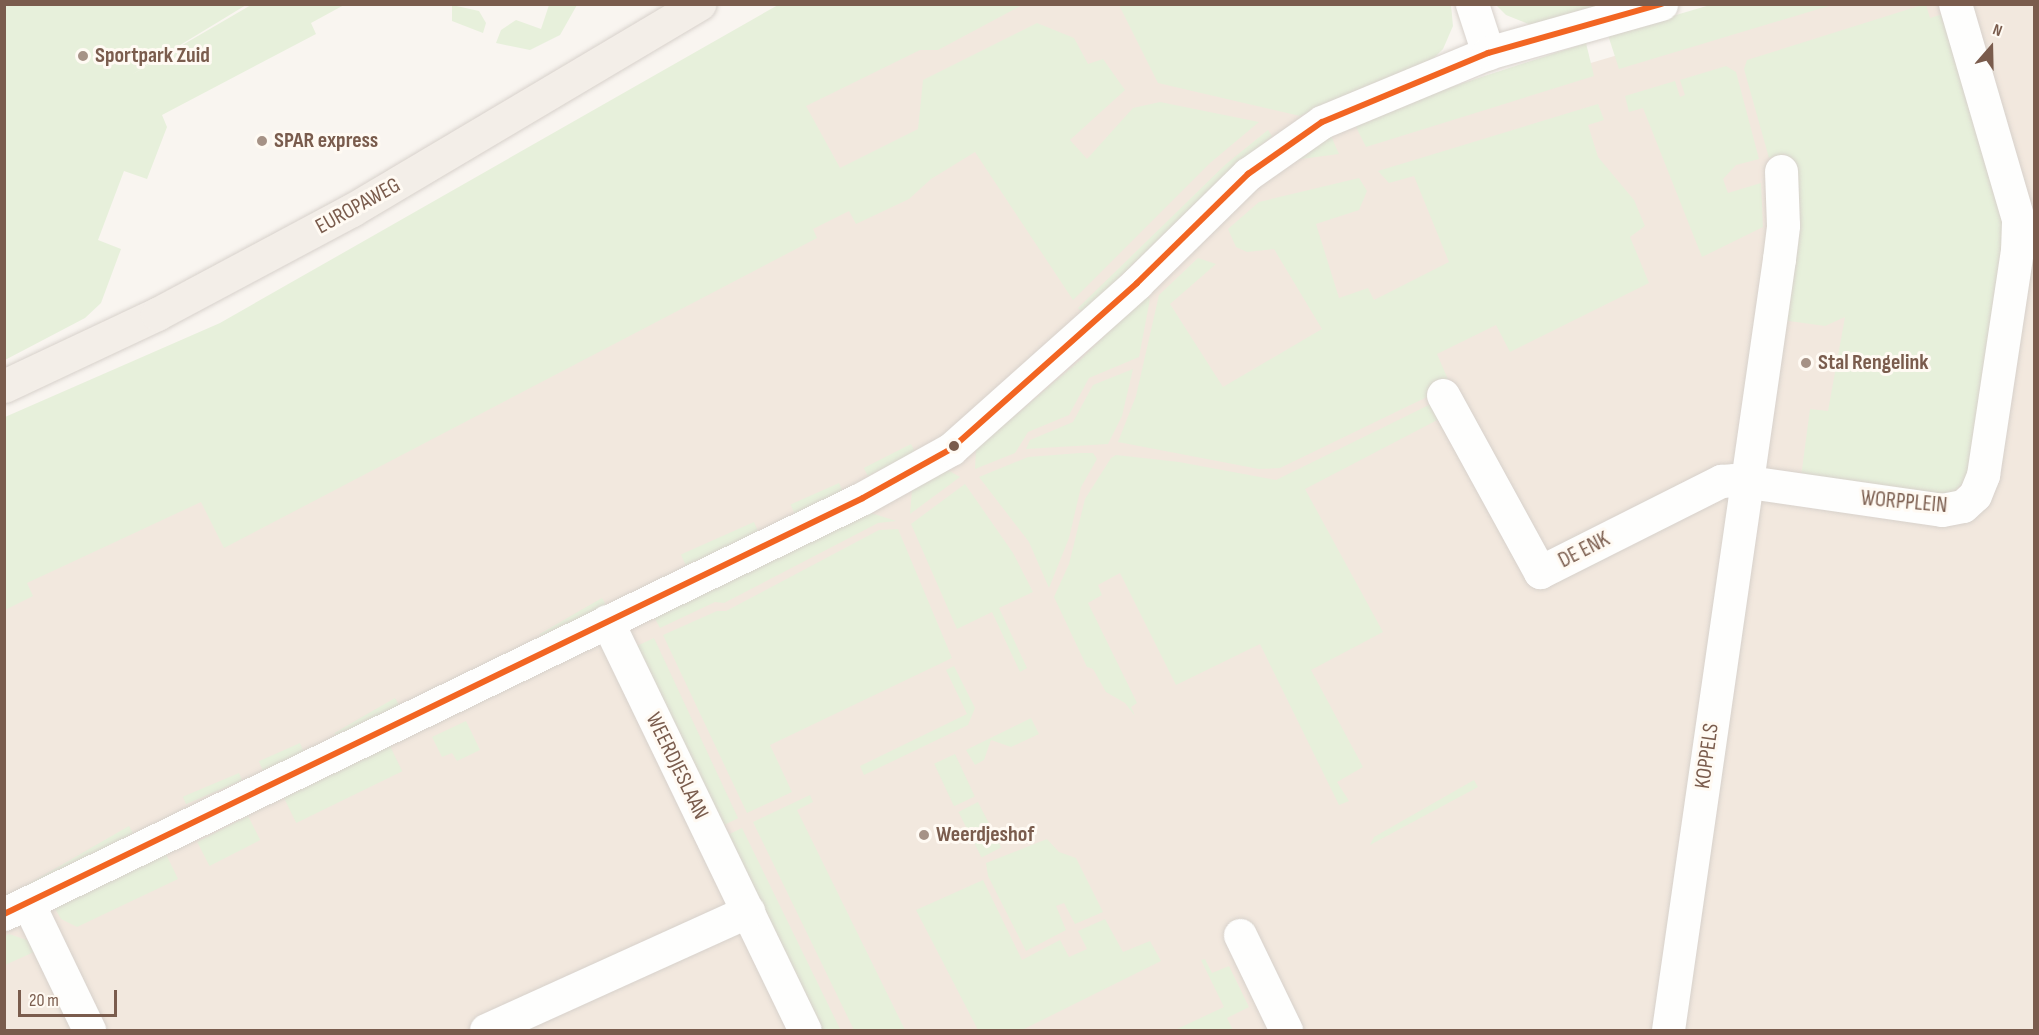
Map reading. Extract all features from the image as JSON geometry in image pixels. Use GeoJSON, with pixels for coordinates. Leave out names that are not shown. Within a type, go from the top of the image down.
{"type":"FeatureCollection","features":[{"type":"Feature","properties":{"kind":"main road","name":"EUROPAWEG"},"geometry":{"type":"LineString","coordinates":[[4,386],[157,314],[352,210],[699,4]]}},
{"type":"Feature","properties":{"kind":"street"},"geometry":{"type":"LineString","coordinates":[[1472,4],[1488,53]]}},
{"type":"Feature","properties":{"kind":"street"},"geometry":{"type":"LineString","coordinates":[[89,1030],[16,908],[884,487],[951,449],[1137,283],[1248,174],[1285,146],[1355,105],[1488,53],[1661,4]]}},
{"type":"Feature","properties":{"kind":"street","name":"WORPPLEIN"},"geometry":{"type":"LineString","coordinates":[[1746,482],[1941,510],[1963,506],[1975,495],[1983,475],[2017,251],[2018,219],[1955,4]]}},
{"type":"Feature","properties":{"kind":"street"},"geometry":{"type":"LineString","coordinates":[[1746,482],[1783,225],[1781,171]]}},
{"type":"Feature","properties":{"kind":"street","name":"DE ENK"},"geometry":{"type":"LineString","coordinates":[[1443,395],[1540,572],[1721,481],[1746,482]]}},
{"type":"Feature","properties":{"kind":"street","name":"KOPPELS"},"geometry":{"type":"LineString","coordinates":[[1668,1030],[1746,482]]}},
{"type":"Feature","properties":{"kind":"street","name":"WEERDJESLAAN"},"geometry":{"type":"LineString","coordinates":[[607,621],[805,1030]]}},
{"type":"Feature","properties":{"kind":"street"},"geometry":{"type":"LineString","coordinates":[[486,1030],[748,911]]}},
{"type":"Feature","properties":{"kind":"street"},"geometry":{"type":"LineString","coordinates":[[1240,935],[1286,1030]]}},
{"type":"Feature","properties":{"kind":"shaded area"},"geometry":{"type":"Polygon","coordinates":[[[977,5],[1140,5],[1367,129],[1787,5],[2034,5],[2034,1030],[5,1030],[4,530],[977,5]]]}},
{"type":"Feature","properties":{"kind":"green space"},"geometry":{"type":"Polygon","coordinates":[[[4,5],[246,5],[131,75],[251,5],[344,5],[311,23],[316,34],[162,115],[167,127],[147,179],[124,171],[98,240],[121,249],[101,303],[85,318],[5,360],[4,5]]]}},
{"type":"Feature","properties":{"kind":"green space"},"geometry":{"type":"Polygon","coordinates":[[[452,5],[479,11],[486,23],[483,33],[452,21],[452,5]]]}},
{"type":"Feature","properties":{"kind":"green space"},"geometry":{"type":"Polygon","coordinates":[[[549,5],[577,5],[560,35],[530,50],[496,43],[501,30],[516,20],[541,29],[549,5]]]}},
{"type":"Feature","properties":{"kind":"green space"},"geometry":{"type":"Polygon","coordinates":[[[778,5],[1022,5],[938,50],[920,50],[806,106],[840,168],[918,129],[923,80],[1037,23],[1074,38],[1088,64],[1103,59],[1125,90],[1070,140],[1087,159],[1133,108],[1160,102],[1259,122],[1210,163],[1073,300],[975,152],[931,179],[909,199],[856,224],[849,211],[813,229],[817,238],[224,548],[201,502],[27,583],[33,596],[5,610],[5,417],[220,323],[778,5]]]}},
{"type":"Feature","properties":{"kind":"green space"},"geometry":{"type":"Polygon","coordinates":[[[1119,5],[1451,5],[1453,26],[1443,49],[1433,59],[1300,116],[1158,83],[1119,5]]]}},
{"type":"Feature","properties":{"kind":"green space"},"geometry":{"type":"Polygon","coordinates":[[[1496,5],[1604,5],[1531,25],[1506,15],[1496,5]]]}},
{"type":"Feature","properties":{"kind":"green space"},"geometry":{"type":"Polygon","coordinates":[[[1710,5],[1832,5],[1619,69],[1608,35],[1710,5]]]}},
{"type":"Feature","properties":{"kind":"green space"},"geometry":{"type":"Polygon","coordinates":[[[1926,5],[1930,18],[1946,13],[1992,158],[2005,242],[1969,478],[1948,497],[1801,477],[1810,409],[1828,411],[1845,317],[1825,326],[1782,320],[1788,173],[1785,154],[1769,158],[1744,69],[1747,60],[1926,5]]]}},
{"type":"Feature","properties":{"kind":"green space"},"geometry":{"type":"Polygon","coordinates":[[[1586,43],[1594,76],[1366,147],[1354,123],[1390,107],[1586,43]]]}},
{"type":"Feature","properties":{"kind":"green space"},"geometry":{"type":"Polygon","coordinates":[[[1726,66],[1736,72],[1759,159],[1736,165],[1723,179],[1728,193],[1761,183],[1763,227],[1702,257],[1643,108],[1629,112],[1625,96],[1675,81],[1680,97],[1685,95],[1680,80],[1726,66]]]}},
{"type":"Feature","properties":{"kind":"green space"},"geometry":{"type":"Polygon","coordinates":[[[1598,104],[1604,120],[1588,125],[1598,157],[1634,200],[1645,226],[1630,237],[1649,283],[1510,352],[1496,325],[1437,354],[1449,382],[1431,395],[1280,468],[1259,469],[1118,442],[1136,396],[1159,295],[1198,258],[1216,264],[1170,304],[1223,387],[1322,329],[1274,249],[1247,252],[1236,247],[1228,229],[1259,202],[1359,178],[1367,191],[1359,210],[1316,224],[1339,298],[1368,288],[1374,300],[1449,262],[1414,176],[1389,183],[1378,171],[1598,104]]]}},
{"type":"Feature","properties":{"kind":"green space"},"geometry":{"type":"Polygon","coordinates":[[[1268,130],[1272,136],[1220,179],[1083,313],[1078,308],[1226,164],[1268,130]]]}},
{"type":"Feature","properties":{"kind":"green space"},"geometry":{"type":"Polygon","coordinates":[[[1331,136],[1339,154],[1293,160],[1331,136]]]}},
{"type":"Feature","properties":{"kind":"green space"},"geometry":{"type":"Polygon","coordinates":[[[1146,295],[1150,299],[1139,357],[1089,378],[1069,415],[1028,432],[1015,453],[975,469],[976,449],[1079,361],[1146,295]]]}},
{"type":"Feature","properties":{"kind":"green space"},"geometry":{"type":"Polygon","coordinates":[[[1133,369],[1122,416],[1108,444],[1026,449],[1030,440],[1073,422],[1093,385],[1133,369]]]}},
{"type":"Feature","properties":{"kind":"green space"},"geometry":{"type":"Polygon","coordinates":[[[1435,402],[1443,417],[1305,489],[1383,632],[1311,670],[1363,767],[1337,782],[1349,801],[1339,805],[1260,644],[1176,685],[1120,573],[1098,585],[1102,595],[1088,603],[1137,703],[1131,707],[1135,716],[1125,703],[1106,692],[1093,669],[1087,667],[1054,597],[1069,564],[1085,499],[1111,458],[1116,455],[1179,462],[1276,480],[1435,402]]]}},
{"type":"Feature","properties":{"kind":"green space"},"geometry":{"type":"Polygon","coordinates":[[[911,444],[915,452],[868,476],[864,468],[911,444]]]}},
{"type":"Feature","properties":{"kind":"green space"},"geometry":{"type":"Polygon","coordinates":[[[1093,453],[1097,459],[1081,487],[1069,538],[1049,588],[1029,542],[979,477],[1028,457],[1093,453]]]}},
{"type":"Feature","properties":{"kind":"green space"},"geometry":{"type":"Polygon","coordinates":[[[946,469],[960,477],[910,514],[912,490],[946,469]]]}},
{"type":"Feature","properties":{"kind":"green space"},"geometry":{"type":"Polygon","coordinates":[[[839,483],[843,492],[795,514],[791,505],[839,483]]]}},
{"type":"Feature","properties":{"kind":"green space"},"geometry":{"type":"Polygon","coordinates":[[[965,484],[1013,553],[1033,592],[999,608],[1027,668],[1020,672],[992,612],[957,629],[911,524],[965,484]]]}},
{"type":"Feature","properties":{"kind":"green space"},"geometry":{"type":"Polygon","coordinates":[[[871,513],[896,521],[878,523],[724,603],[715,602],[660,628],[654,617],[871,513]]]}},
{"type":"Feature","properties":{"kind":"green space"},"geometry":{"type":"Polygon","coordinates":[[[754,522],[759,533],[686,566],[681,555],[754,522]]]}},
{"type":"Feature","properties":{"kind":"green space"},"geometry":{"type":"Polygon","coordinates":[[[898,529],[952,658],[770,745],[792,792],[747,813],[663,635],[717,611],[726,611],[879,530],[898,529]]]}},
{"type":"Feature","properties":{"kind":"green space"},"geometry":{"type":"Polygon","coordinates":[[[602,598],[606,605],[544,641],[540,634],[602,598]]]}},
{"type":"Feature","properties":{"kind":"green space"},"geometry":{"type":"Polygon","coordinates":[[[654,638],[738,818],[721,826],[637,646],[654,638]]]}},
{"type":"Feature","properties":{"kind":"green space"},"geometry":{"type":"Polygon","coordinates":[[[954,666],[975,708],[968,725],[864,775],[860,766],[967,714],[946,670],[954,666]]]}},
{"type":"Feature","properties":{"kind":"green space"},"geometry":{"type":"Polygon","coordinates":[[[395,698],[399,705],[338,740],[334,733],[395,698]]]}},
{"type":"Feature","properties":{"kind":"green space"},"geometry":{"type":"Polygon","coordinates":[[[1031,718],[1039,734],[1011,747],[991,740],[984,760],[975,765],[966,750],[1031,718]]]}},
{"type":"Feature","properties":{"kind":"green space"},"geometry":{"type":"Polygon","coordinates":[[[466,721],[480,750],[457,761],[452,753],[442,757],[432,737],[466,721]]]}},
{"type":"Feature","properties":{"kind":"green space"},"geometry":{"type":"Polygon","coordinates":[[[300,743],[304,752],[263,770],[259,761],[300,743]]]}},
{"type":"Feature","properties":{"kind":"green space"},"geometry":{"type":"Polygon","coordinates":[[[390,746],[402,771],[296,823],[284,798],[390,746]]]}},
{"type":"Feature","properties":{"kind":"green space"},"geometry":{"type":"Polygon","coordinates":[[[955,754],[975,797],[954,806],[934,764],[955,754]]]}},
{"type":"Feature","properties":{"kind":"green space"},"geometry":{"type":"Polygon","coordinates":[[[239,773],[242,780],[186,804],[183,797],[239,773]]]}},
{"type":"Feature","properties":{"kind":"green space"},"geometry":{"type":"Polygon","coordinates":[[[1474,780],[1478,787],[1370,845],[1374,837],[1474,780]]]}},
{"type":"Feature","properties":{"kind":"green space"},"geometry":{"type":"Polygon","coordinates":[[[810,795],[813,802],[797,810],[905,1030],[854,1030],[753,822],[810,795]]]}},
{"type":"Feature","properties":{"kind":"green space"},"geometry":{"type":"Polygon","coordinates":[[[978,802],[1001,847],[982,857],[958,812],[978,802]]]}},
{"type":"Feature","properties":{"kind":"green space"},"geometry":{"type":"Polygon","coordinates":[[[248,816],[260,840],[209,866],[197,842],[248,816]]]}},
{"type":"Feature","properties":{"kind":"green space"},"geometry":{"type":"Polygon","coordinates":[[[129,826],[133,833],[14,901],[10,894],[129,826]]]}},
{"type":"Feature","properties":{"kind":"green space"},"geometry":{"type":"Polygon","coordinates":[[[742,828],[840,1029],[822,1030],[727,835],[742,828]]]}},
{"type":"Feature","properties":{"kind":"green space"},"geometry":{"type":"Polygon","coordinates":[[[1047,839],[1059,852],[1076,858],[1103,912],[1075,924],[1064,903],[1056,906],[1066,930],[1026,951],[988,876],[986,863],[1047,839]]]}},
{"type":"Feature","properties":{"kind":"green space"},"geometry":{"type":"Polygon","coordinates":[[[166,854],[178,879],[77,927],[61,919],[54,907],[166,854]]]}},
{"type":"Feature","properties":{"kind":"green space"},"geometry":{"type":"Polygon","coordinates":[[[983,880],[1022,960],[1060,940],[1069,957],[1087,949],[1078,931],[1105,919],[1123,952],[1150,941],[1161,961],[1022,1030],[978,1030],[916,910],[983,880]]]}},
{"type":"Feature","properties":{"kind":"green space"},"geometry":{"type":"Polygon","coordinates":[[[9,934],[30,941],[34,952],[5,965],[5,936],[9,934]]]}},
{"type":"Feature","properties":{"kind":"green space"},"geometry":{"type":"Polygon","coordinates":[[[1205,959],[1212,973],[1229,966],[1249,1007],[1227,1018],[1233,1030],[1175,1030],[1224,1007],[1201,960],[1205,959]]]}},
{"type":"Feature","properties":{"kind":"transit line"},"geometry":{"type":"LineString","coordinates":[[4,914],[863,498],[951,449],[1137,283],[1248,174],[1322,122],[1488,53],[1661,4]]}},
{"type":"Feature","properties":{"kind":"place","name":"Sportpark Zuid"},"geometry":{"type":"Point","coordinates":[83,56]}},
{"type":"Feature","properties":{"kind":"place","name":"SPAR express"},"geometry":{"type":"Point","coordinates":[262,141]}},
{"type":"Feature","properties":{"kind":"place","name":"Stal Rengelink"},"geometry":{"type":"Point","coordinates":[1806,363]}},
{"type":"Feature","properties":{"kind":"place","name":"Weerdjeshof"},"geometry":{"type":"Point","coordinates":[924,835]}}]}
